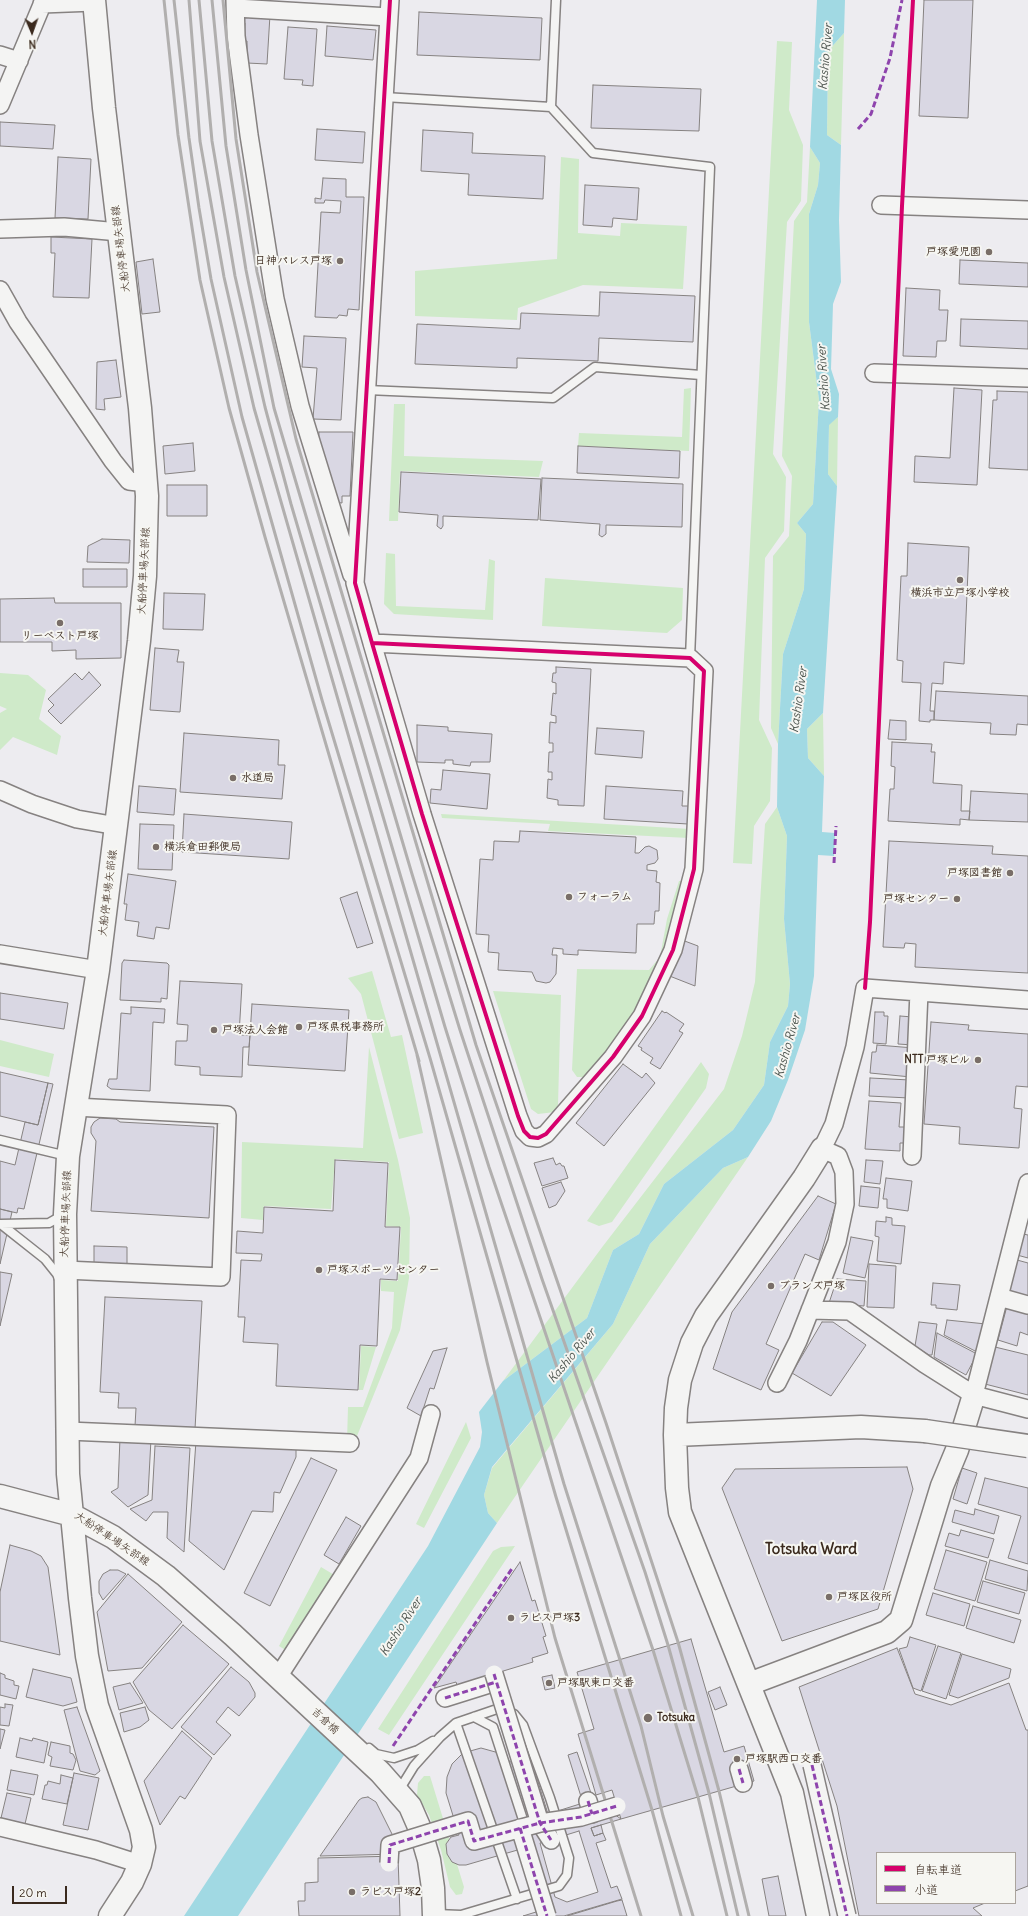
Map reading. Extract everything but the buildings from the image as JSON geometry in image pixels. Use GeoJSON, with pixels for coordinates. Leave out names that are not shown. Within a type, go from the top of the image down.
{"type":"FeatureCollection","features":[{"type":"Feature","properties":{"kind":"main road","name":"大船停車場矢部線"},"geometry":{"type":"LineString","coordinates":[[94,1],[104,108],[140,408],[146,483],[145,576],[117,826],[98,970],[68,1156],[65,1214],[65,1294],[68,1431],[72,1515],[113,1538],[166,1576],[281,1677]]}},
{"type":"Feature","properties":{"kind":"main road"},"geometry":{"type":"LineString","coordinates":[[818,1916],[792,1793],[680,1512],[677,1488],[675,1435],[676,1408],[680,1380],[692,1343],[702,1323],[804,1178],[822,1149]]}},
{"type":"Feature","properties":{"kind":"main road"},"geometry":{"type":"LineString","coordinates":[[749,1684],[888,1632],[901,1620],[942,1486],[957,1450],[974,1395]]}},
{"type":"Feature","properties":{"kind":"main road"},"geometry":{"type":"LineString","coordinates":[[675,1435],[861,1427],[925,1431],[1028,1446]]}},
{"type":"Feature","properties":{"kind":"main road"},"geometry":{"type":"LineString","coordinates":[[0,1496],[72,1515],[87,1656],[97,1706],[141,1830],[144,1847],[140,1864],[132,1882],[110,1916]]}},
{"type":"Feature","properties":{"kind":"main road","name":"吉倉橋"},"geometry":{"type":"LineString","coordinates":[[281,1677],[368,1752]]}},
{"type":"Feature","properties":{"kind":"main road"},"geometry":{"type":"LineString","coordinates":[[368,1752],[398,1793],[410,1806],[420,1829],[430,1867],[433,1888],[434,1915]]}},
{"type":"Feature","properties":{"kind":"street"},"geometry":{"type":"LineString","coordinates":[[0,105],[43,2],[94,1]]}},
{"type":"Feature","properties":{"kind":"street"},"geometry":{"type":"LineString","coordinates":[[355,583],[389,8],[235,4],[236,36],[249,135],[275,299],[300,406],[355,583],[372,643],[422,814],[518,1116],[524,1131],[530,1137],[538,1138],[546,1134],[613,1057],[642,1016],[673,950],[694,869],[704,671],[690,658],[372,643]]}},
{"type":"Feature","properties":{"kind":"street"},"geometry":{"type":"LineString","coordinates":[[0,55],[19,61]]}},
{"type":"Feature","properties":{"kind":"street"},"geometry":{"type":"LineString","coordinates":[[881,205],[1028,210]]}},
{"type":"Feature","properties":{"kind":"street"},"geometry":{"type":"LineString","coordinates":[[0,229],[64,227],[119,232]]}},
{"type":"Feature","properties":{"kind":"street"},"geometry":{"type":"LineString","coordinates":[[0,290],[18,322],[113,461],[129,481],[146,483]]}},
{"type":"Feature","properties":{"kind":"street"},"geometry":{"type":"LineString","coordinates":[[874,373],[1028,378]]}},
{"type":"Feature","properties":{"kind":"street"},"geometry":{"type":"LineString","coordinates":[[0,790],[32,804],[77,819],[117,826]]}},
{"type":"Feature","properties":{"kind":"street"},"geometry":{"type":"LineString","coordinates":[[0,954],[98,970]]}},
{"type":"Feature","properties":{"kind":"street"},"geometry":{"type":"LineString","coordinates":[[777,1383],[798,1341],[838,1242],[845,1204],[844,1172],[838,1156],[822,1149],[834,1124],[855,1048],[865,988],[1028,1000]]}},
{"type":"Feature","properties":{"kind":"street"},"geometry":{"type":"LineString","coordinates":[[912,1156],[919,992]]}},
{"type":"Feature","properties":{"kind":"street"},"geometry":{"type":"LineString","coordinates":[[65,1270],[221,1277],[227,1115],[75,1107]]}},
{"type":"Feature","properties":{"kind":"street"},"geometry":{"type":"LineString","coordinates":[[974,1395],[999,1297],[1023,1227],[1028,1183]]}},
{"type":"Feature","properties":{"kind":"street"},"geometry":{"type":"LineString","coordinates":[[999,1297],[1028,1304]]}},
{"type":"Feature","properties":{"kind":"street"},"geometry":{"type":"LineString","coordinates":[[810,1310],[850,1312],[925,1364],[974,1395],[1028,1409]]}},
{"type":"Feature","properties":{"kind":"street"},"geometry":{"type":"LineString","coordinates":[[281,1677],[419,1458],[431,1414]]}},
{"type":"Feature","properties":{"kind":"street"},"geometry":{"type":"LineString","coordinates":[[68,1431],[350,1443]]}},
{"type":"Feature","properties":{"kind":"street"},"geometry":{"type":"LineString","coordinates":[[445,1698],[495,1678],[540,1823],[551,1840]]}},
{"type":"Feature","properties":{"kind":"street"},"geometry":{"type":"LineString","coordinates":[[812,1765],[848,1916]]}},
{"type":"Feature","properties":{"kind":"street"},"geometry":{"type":"LineString","coordinates":[[390,1863],[390,1845],[468,1821],[474,1841],[540,1823],[581,1817],[590,1808],[617,1806]]}},
{"type":"Feature","properties":{"kind":"street"},"geometry":{"type":"LineString","coordinates":[[0,1827],[96,1850],[140,1864]]}},
{"type":"Feature","properties":{"kind":"street"},"geometry":{"type":"LineString","coordinates":[[520,1828],[547,1916]]}},
{"type":"Feature","properties":{"kind":"lane"},"geometry":{"type":"LineString","coordinates":[[551,108],[556,0]]}},
{"type":"Feature","properties":{"kind":"lane"},"geometry":{"type":"LineString","coordinates":[[384,97],[551,108],[593,153],[710,167],[690,658]]}},
{"type":"Feature","properties":{"kind":"lane"},"geometry":{"type":"LineString","coordinates":[[367,390],[553,398],[595,367],[701,375]]}},
{"type":"Feature","properties":{"kind":"lane"},"geometry":{"type":"LineString","coordinates":[[0,1140],[68,1156]]}},
{"type":"Feature","properties":{"kind":"lane"},"geometry":{"type":"LineString","coordinates":[[1,1224],[49,1223],[65,1214]]}},
{"type":"Feature","properties":{"kind":"lane"},"geometry":{"type":"LineString","coordinates":[[1,1224],[45,1259],[57,1274],[65,1294]]}},
{"type":"Feature","properties":{"kind":"lane"},"geometry":{"type":"LineString","coordinates":[[281,1677],[340,1723]]}},
{"type":"Feature","properties":{"kind":"lane"},"geometry":{"type":"LineString","coordinates":[[398,1793],[414,1766],[440,1737],[456,1723],[497,1709],[514,1714],[522,1725],[550,1798],[569,1858],[567,1875],[559,1886],[517,1900],[461,1915],[434,1915]]}},
{"type":"Feature","properties":{"kind":"lane"},"geometry":{"type":"LineString","coordinates":[[474,1717],[494,1727],[546,1891]]}},
{"type":"Feature","properties":{"kind":"lane"},"geometry":{"type":"LineString","coordinates":[[456,1723],[517,1900]]}},
{"type":"Feature","properties":{"kind":"lane"},"geometry":{"type":"LineString","coordinates":[[368,1752],[394,1758],[418,1750],[440,1737]]}},
{"type":"Feature","properties":{"kind":"green space"},"geometry":{"type":"Polygon","coordinates":[[[844,33],[841,145],[827,135],[828,51],[844,33]]]}},
{"type":"Feature","properties":{"kind":"green space"},"geometry":{"type":"Polygon","coordinates":[[[777,41],[792,42],[789,110],[803,145],[801,201],[787,222],[773,454],[786,477],[784,531],[765,558],[759,720],[772,748],[770,801],[754,826],[752,864],[733,863],[777,41]]]}},
{"type":"Feature","properties":{"kind":"green space"},"geometry":{"type":"Polygon","coordinates":[[[810,147],[820,163],[818,185],[809,214],[809,322],[819,400],[813,504],[797,523],[806,534],[804,589],[783,654],[778,744],[771,728],[773,556],[789,536],[792,476],[782,456],[794,221],[807,202],[810,147]]]}},
{"type":"Feature","properties":{"kind":"green space"},"geometry":{"type":"Polygon","coordinates":[[[561,157],[579,159],[578,233],[620,236],[621,223],[687,226],[683,289],[583,285],[518,308],[517,320],[415,316],[415,271],[557,259],[561,157]]]}},
{"type":"Feature","properties":{"kind":"green space"},"geometry":{"type":"Polygon","coordinates":[[[691,388],[689,451],[578,446],[579,433],[682,437],[684,389],[691,388]]]}},
{"type":"Feature","properties":{"kind":"green space"},"geometry":{"type":"Polygon","coordinates":[[[394,404],[405,404],[404,456],[543,461],[539,477],[400,471],[398,521],[389,521],[394,404]]]}},
{"type":"Feature","properties":{"kind":"green space"},"geometry":{"type":"Polygon","coordinates":[[[838,417],[837,486],[828,474],[829,424],[838,417]]]}},
{"type":"Feature","properties":{"kind":"green space"},"geometry":{"type":"Polygon","coordinates":[[[386,553],[395,554],[396,606],[485,610],[489,559],[495,561],[493,620],[394,614],[384,604],[386,553]]]}},
{"type":"Feature","properties":{"kind":"green space"},"geometry":{"type":"Polygon","coordinates":[[[545,578],[683,588],[682,620],[667,633],[542,626],[545,578]]]}},
{"type":"Feature","properties":{"kind":"green space"},"geometry":{"type":"Polygon","coordinates":[[[0,673],[28,675],[46,690],[39,719],[61,736],[57,755],[13,737],[0,750],[0,713],[7,709],[0,706],[0,673]]]}},
{"type":"Feature","properties":{"kind":"green space"},"geometry":{"type":"Polygon","coordinates":[[[823,713],[824,776],[808,758],[807,729],[823,713]]]}},
{"type":"Feature","properties":{"kind":"green space"},"geometry":{"type":"Polygon","coordinates":[[[777,807],[787,836],[784,919],[790,984],[788,1006],[770,1042],[764,1085],[733,1130],[664,1184],[639,1234],[613,1250],[587,1318],[503,1381],[603,1246],[724,1089],[742,1036],[755,982],[765,824],[777,807]]]}},
{"type":"Feature","properties":{"kind":"green space"},"geometry":{"type":"Polygon","coordinates":[[[441,814],[690,829],[689,838],[548,831],[550,824],[442,818],[441,814]]]}},
{"type":"Feature","properties":{"kind":"green space"},"geometry":{"type":"Polygon","coordinates":[[[679,881],[685,881],[669,947],[644,1000],[613,1046],[584,1077],[577,1077],[572,1070],[577,969],[649,970],[660,957],[667,919],[679,881]]]}},
{"type":"Feature","properties":{"kind":"green space"},"geometry":{"type":"Polygon","coordinates":[[[372,971],[391,1037],[402,1035],[423,1133],[399,1139],[361,994],[348,978],[372,971]]]}},
{"type":"Feature","properties":{"kind":"green space"},"geometry":{"type":"Polygon","coordinates":[[[493,991],[561,995],[558,1105],[555,1112],[538,1114],[531,1109],[493,991]]]}},
{"type":"Feature","properties":{"kind":"green space"},"geometry":{"type":"Polygon","coordinates":[[[0,1040],[54,1054],[49,1077],[0,1066],[0,1040]]]}},
{"type":"Feature","properties":{"kind":"green space"},"geometry":{"type":"Polygon","coordinates":[[[369,1047],[398,1160],[410,1218],[409,1278],[400,1330],[355,1441],[347,1441],[348,1407],[363,1407],[392,1328],[394,1292],[381,1291],[381,1280],[398,1281],[401,1227],[386,1226],[389,1162],[335,1159],[331,1209],[264,1206],[263,1220],[241,1218],[242,1142],[363,1148],[369,1047]]]}},
{"type":"Feature","properties":{"kind":"green space"},"geometry":{"type":"Polygon","coordinates":[[[701,1062],[709,1074],[706,1088],[612,1222],[599,1226],[587,1221],[701,1062]]]}},
{"type":"Feature","properties":{"kind":"green space"},"geometry":{"type":"Polygon","coordinates":[[[748,1157],[497,1523],[488,1513],[484,1495],[492,1468],[613,1324],[650,1244],[723,1168],[748,1157]]]}},
{"type":"Feature","properties":{"kind":"green space"},"geometry":{"type":"Polygon","coordinates":[[[361,1346],[376,1347],[363,1390],[359,1390],[361,1346]]]}},
{"type":"Feature","properties":{"kind":"green space"},"geometry":{"type":"Polygon","coordinates":[[[466,1422],[471,1438],[424,1528],[416,1524],[466,1422]]]}},
{"type":"Feature","properties":{"kind":"green space"},"geometry":{"type":"Polygon","coordinates":[[[515,1546],[389,1735],[378,1729],[493,1551],[501,1547],[515,1546]]]}},
{"type":"Feature","properties":{"kind":"green space"},"geometry":{"type":"Polygon","coordinates":[[[321,1567],[336,1576],[287,1651],[279,1646],[321,1567]]]}},
{"type":"Feature","properties":{"kind":"green space"},"geometry":{"type":"Polygon","coordinates":[[[424,1776],[430,1776],[464,1887],[462,1894],[456,1895],[450,1887],[441,1850],[429,1815],[417,1795],[418,1783],[424,1776]]]}},
{"type":"Feature","properties":{"kind":"water","name":"Kashio River"},"geometry":{"type":"Polygon","coordinates":[[[817,0],[845,0],[844,33],[828,51],[827,135],[841,145],[839,220],[841,282],[833,304],[831,369],[839,394],[838,417],[829,425],[828,474],[837,486],[823,713],[807,729],[808,758],[824,776],[822,832],[835,833],[834,856],[818,855],[814,976],[805,1030],[788,1080],[771,1121],[748,1157],[723,1168],[650,1244],[613,1324],[492,1467],[484,1495],[488,1513],[497,1523],[238,1916],[184,1916],[428,1546],[480,1447],[482,1432],[479,1412],[503,1381],[587,1318],[613,1250],[639,1234],[664,1184],[733,1130],[764,1085],[770,1042],[788,1006],[790,984],[784,919],[787,836],[777,807],[778,744],[783,654],[804,589],[806,534],[797,523],[813,504],[819,400],[809,322],[809,214],[818,185],[820,163],[810,147],[817,0]]]}},
{"type":"Feature","properties":{"kind":"railway"},"geometry":{"type":"LineString","coordinates":[[164,0],[178,135],[200,280],[229,408],[265,537],[419,1061]]}},
{"type":"Feature","properties":{"kind":"railway"},"geometry":{"type":"LineString","coordinates":[[174,0],[189,138],[199,208],[211,279],[242,417],[322,700],[430,1058],[556,1497],[652,1810],[681,1916]]}},
{"type":"Feature","properties":{"kind":"railway"},"geometry":{"type":"LineString","coordinates":[[189,0],[200,141],[224,277],[254,408],[564,1484],[641,1726],[663,1816],[693,1916]]}},
{"type":"Feature","properties":{"kind":"railway"},"geometry":{"type":"LineString","coordinates":[[199,0],[212,141],[235,276],[265,407],[291,504],[445,1027],[489,1167],[653,1650],[698,1797],[727,1916]]}},
{"type":"Feature","properties":{"kind":"railway"},"geometry":{"type":"LineString","coordinates":[[212,0],[226,146],[246,270],[274,408],[412,874],[460,1030],[542,1279],[645,1572],[668,1645],[709,1793],[738,1916]]}},
{"type":"Feature","properties":{"kind":"railway"},"geometry":{"type":"LineString","coordinates":[[223,0],[236,139],[257,272],[296,439],[476,1045],[606,1423],[678,1642],[719,1791],[749,1916]]}},
{"type":"Feature","properties":{"kind":"railway"},"geometry":{"type":"LineString","coordinates":[[417,1055],[487,1362],[555,1638],[641,1916]]}},
{"type":"Feature","properties":{"kind":"marked path"},"geometry":{"type":"LineString","coordinates":[[858,129],[871,114],[890,58],[902,0]]}},
{"type":"Feature","properties":{"kind":"marked path"},"geometry":{"type":"LineString","coordinates":[[834,863],[836,826]]}},
{"type":"Feature","properties":{"kind":"marked path"},"geometry":{"type":"LineString","coordinates":[[393,1746],[513,1567]]}},
{"type":"Feature","properties":{"kind":"marked path"},"geometry":{"type":"LineString","coordinates":[[494,1674],[540,1823],[551,1840]]}},
{"type":"Feature","properties":{"kind":"marked path"},"geometry":{"type":"LineString","coordinates":[[445,1698],[496,1682]]}},
{"type":"Feature","properties":{"kind":"marked path"},"geometry":{"type":"LineString","coordinates":[[812,1765],[847,1916]]}},
{"type":"Feature","properties":{"kind":"marked path"},"geometry":{"type":"LineString","coordinates":[[739,1769],[743,1783]]}},
{"type":"Feature","properties":{"kind":"marked path"},"geometry":{"type":"LineString","coordinates":[[588,1801],[592,1814]]}},
{"type":"Feature","properties":{"kind":"marked path"},"geometry":{"type":"LineString","coordinates":[[389,1863],[390,1845],[468,1821],[474,1841],[540,1823],[581,1817],[617,1806]]}},
{"type":"Feature","properties":{"kind":"marked path"},"geometry":{"type":"LineString","coordinates":[[520,1828],[547,1916]]}},
{"type":"Feature","properties":{"kind":"cycle path"},"geometry":{"type":"LineString","coordinates":[[372,643],[422,814],[518,1116],[524,1131],[530,1137],[538,1138],[546,1134],[613,1057],[642,1016],[673,950],[694,869],[704,671],[690,658],[372,643],[355,583],[390,0]]}},
{"type":"Feature","properties":{"kind":"cycle path"},"geometry":{"type":"LineString","coordinates":[[865,988],[870,922],[902,206],[913,0]]}},
{"type":"Feature","properties":{"kind":"place","name":"戸塚愛児園"},"geometry":{"type":"Point","coordinates":[989,252]}},
{"type":"Feature","properties":{"kind":"place","name":"日神パレス戸塚"},"geometry":{"type":"Point","coordinates":[340,261]}},
{"type":"Feature","properties":{"kind":"place","name":"横浜市立戸塚小学校"},"geometry":{"type":"Point","coordinates":[960,580]}},
{"type":"Feature","properties":{"kind":"place","name":"リーベスト戸塚"},"geometry":{"type":"Point","coordinates":[60,623]}},
{"type":"Feature","properties":{"kind":"place","name":"水道局"},"geometry":{"type":"Point","coordinates":[233,778]}},
{"type":"Feature","properties":{"kind":"place","name":"横浜倉田郵便局"},"geometry":{"type":"Point","coordinates":[156,847]}},
{"type":"Feature","properties":{"kind":"place","name":"戸塚図書館"},"geometry":{"type":"Point","coordinates":[1010,873]}},
{"type":"Feature","properties":{"kind":"place","name":"フォーラム"},"geometry":{"type":"Point","coordinates":[569,897]}},
{"type":"Feature","properties":{"kind":"place","name":"戸塚センター"},"geometry":{"type":"Point","coordinates":[957,899]}},
{"type":"Feature","properties":{"kind":"place","name":"戸塚県税事務所"},"geometry":{"type":"Point","coordinates":[299,1027]}},
{"type":"Feature","properties":{"kind":"place","name":"戸塚法人会館"},"geometry":{"type":"Point","coordinates":[214,1030]}},
{"type":"Feature","properties":{"kind":"place","name":"NTT 戸塚ビル"},"geometry":{"type":"Point","coordinates":[978,1060]}},
{"type":"Feature","properties":{"kind":"place","name":"戸塚スポーツ センター"},"geometry":{"type":"Point","coordinates":[319,1270]}},
{"type":"Feature","properties":{"kind":"place","name":"ブランズ戸塚"},"geometry":{"type":"Point","coordinates":[771,1286]}},
{"type":"Feature","properties":{"kind":"place","name":"戸塚区役所"},"geometry":{"type":"Point","coordinates":[829,1597]}},
{"type":"Feature","properties":{"kind":"place","name":"ラピス戸塚3"},"geometry":{"type":"Point","coordinates":[511,1618]}},
{"type":"Feature","properties":{"kind":"place","name":"戸塚駅東口交番"},"geometry":{"type":"Point","coordinates":[549,1683]}},
{"type":"Feature","properties":{"kind":"place","name":"Totsuka"},"geometry":{"type":"Point","coordinates":[648,1718]}},
{"type":"Feature","properties":{"kind":"place","name":"戸塚駅西口交番"},"geometry":{"type":"Point","coordinates":[737,1759]}},
{"type":"Feature","properties":{"kind":"place","name":"ラピス戸塚2"},"geometry":{"type":"Point","coordinates":[352,1892]}},
{"type":"Feature","properties":{"kind":"district","name":"Totsuka Ward"},"geometry":{"type":"Point","coordinates":[811,1550]}}]}
